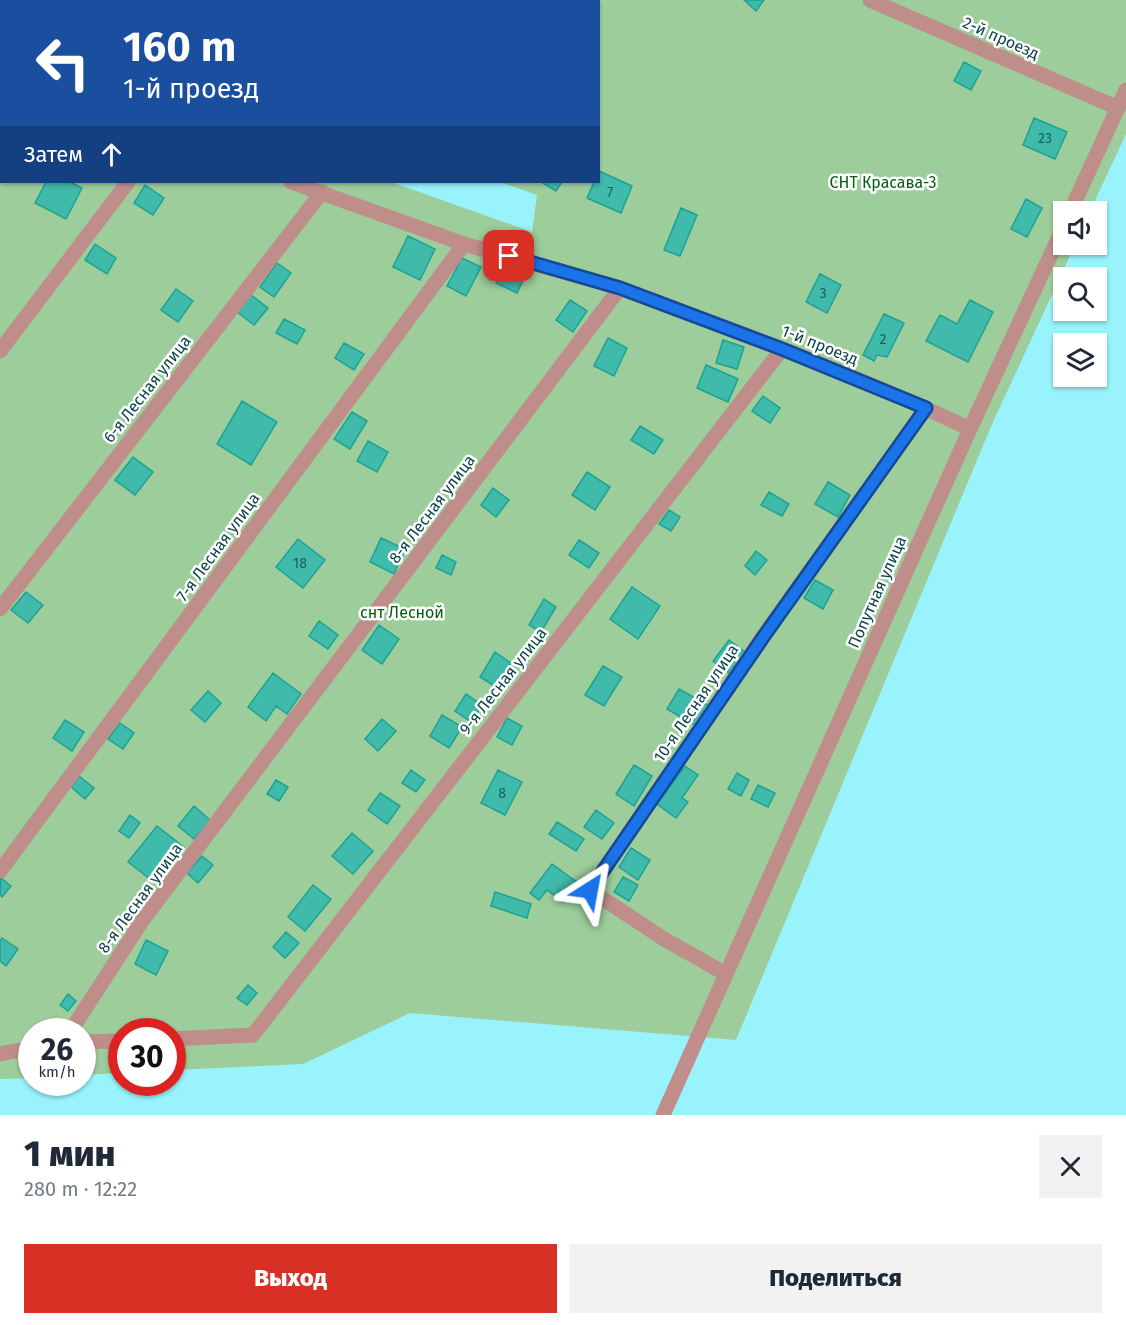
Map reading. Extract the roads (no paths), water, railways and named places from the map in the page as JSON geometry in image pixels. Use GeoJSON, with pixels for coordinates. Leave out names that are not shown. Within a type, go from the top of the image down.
{"type":"FeatureCollection","features":[{"type":"Feature","properties":{"kind":"street","name":"2-й проезд"},"geometry":{"type":"LineString","coordinates":[[870,0],[1118,108]]}},
{"type":"Feature","properties":{"kind":"street"},"geometry":{"type":"LineString","coordinates":[[1075,201],[1126,90]]}},
{"type":"Feature","properties":{"kind":"street"},"geometry":{"type":"LineString","coordinates":[[0,351],[127,183]]}},
{"type":"Feature","properties":{"kind":"street"},"geometry":{"type":"LineString","coordinates":[[294,183],[464,244],[620,288]]}},
{"type":"Feature","properties":{"kind":"street","name":"6-я Лесная улица"},"geometry":{"type":"LineString","coordinates":[[0,609],[322,192]]}},
{"type":"Feature","properties":{"kind":"street","name":"7-я Лесная улица"},"geometry":{"type":"LineString","coordinates":[[0,871],[464,244]]}},
{"type":"Feature","properties":{"kind":"street","name":"Попутная улица"},"geometry":{"type":"LineString","coordinates":[[663,1115],[970,429],[1053,250]]}},
{"type":"Feature","properties":{"kind":"street","name":"1-й проезд"},"geometry":{"type":"LineString","coordinates":[[620,288],[782,349],[926,408],[970,429]]}},
{"type":"Feature","properties":{"kind":"street","name":"8-я Лесная улица"},"geometry":{"type":"LineString","coordinates":[[79,1018],[142,921],[620,288]]}},
{"type":"Feature","properties":{"kind":"street","name":"9-я Лесная улица"},"geometry":{"type":"LineString","coordinates":[[186,1038],[253,1035],[782,349]]}},
{"type":"Feature","properties":{"kind":"street","name":"10-я Лесная улица"},"geometry":{"type":"LineString","coordinates":[[726,974],[664,939],[590,890],[764,636],[926,408]]}},
{"type":"Feature","properties":{"kind":"street"},"geometry":{"type":"LineString","coordinates":[[0,1054],[18,1051]]}},
{"type":"Feature","properties":{"kind":"park label","name":"СНТ Красава-3"},"geometry":{"type":"Point","coordinates":[883,182]}},
{"type":"Feature","properties":{"kind":"park label","name":"снт Лесной"},"geometry":{"type":"Point","coordinates":[402,612]}}]}
